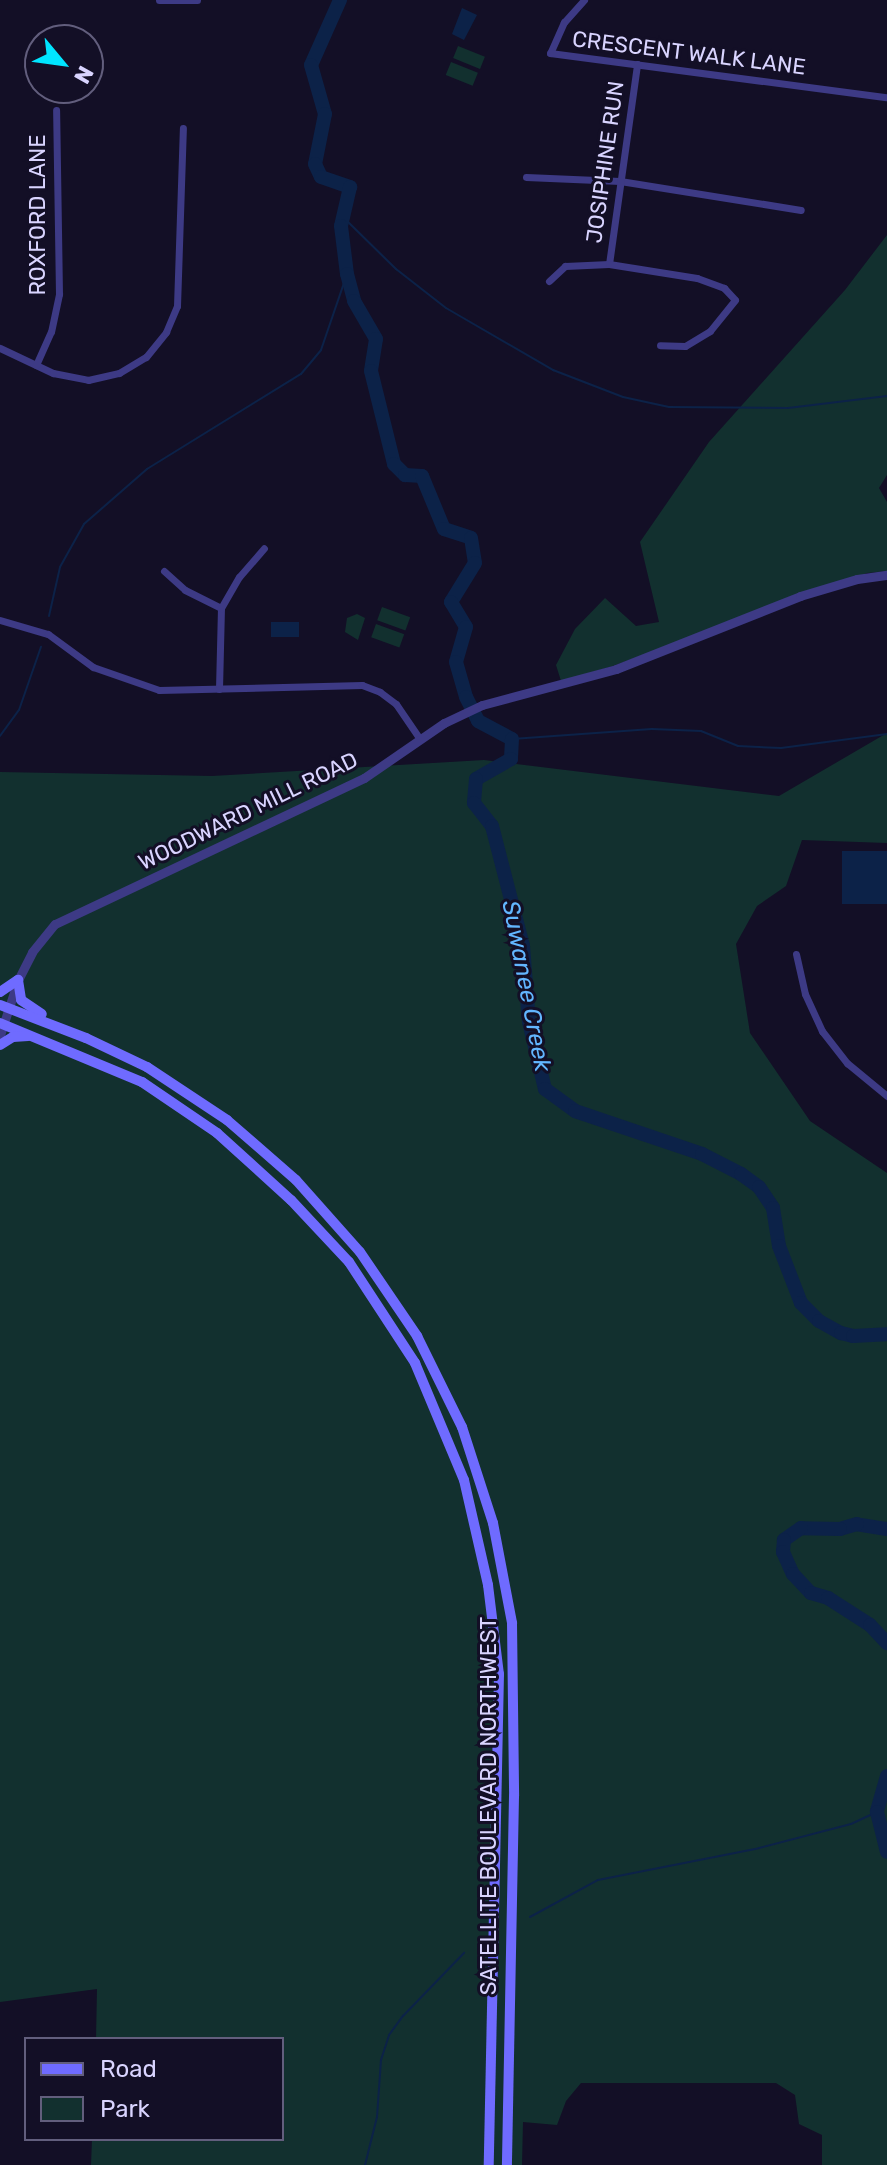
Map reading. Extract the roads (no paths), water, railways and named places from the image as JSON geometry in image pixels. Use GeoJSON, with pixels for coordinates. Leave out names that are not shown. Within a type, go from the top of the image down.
{"type":"FeatureCollection","features":[{"type":"Feature","properties":{"kind":"main road"},"geometry":{"type":"LineString","coordinates":[[0,992],[18,980],[21,1000],[29,1007],[86,1038]]}},
{"type":"Feature","properties":{"kind":"main road","name":"SATELLITE BOULEVARD NORTHWEST"},"geometry":{"type":"LineString","coordinates":[[5,1007],[86,1038],[147,1067],[227,1120],[296,1180],[360,1252],[417,1336],[462,1427],[493,1523],[512,1623],[514,1796],[507,2165]]}},
{"type":"Feature","properties":{"kind":"main road","name":"SATELLITE BOULEVARD NORTHWEST"},"geometry":{"type":"LineString","coordinates":[[2,1024],[142,1082],[217,1133],[291,1200],[349,1262],[415,1363],[464,1480],[488,1585],[499,1674],[489,2165]]}},
{"type":"Feature","properties":{"kind":"main road"},"geometry":{"type":"LineString","coordinates":[[0,1045],[13,1037],[37,1037]]}},
{"type":"Feature","properties":{"kind":"street"},"geometry":{"type":"LineString","coordinates":[[159,0],[197,0]]}},
{"type":"Feature","properties":{"kind":"street","name":"CRESCENT WALK LANE"},"geometry":{"type":"LineString","coordinates":[[584,0],[564,22],[550,53],[886,97]]}},
{"type":"Feature","properties":{"kind":"street","name":"JOSIPHINE RUN"},"geometry":{"type":"LineString","coordinates":[[609,264],[637,64]]}},
{"type":"Feature","properties":{"kind":"street","name":"ROXFORD LANE"},"geometry":{"type":"LineString","coordinates":[[36,365],[51,332],[59,294],[56,110]]}},
{"type":"Feature","properties":{"kind":"street"},"geometry":{"type":"LineString","coordinates":[[0,348],[53,373],[88,380],[119,373],[146,357],[166,332],[177,306],[183,128]]}},
{"type":"Feature","properties":{"kind":"street"},"geometry":{"type":"LineString","coordinates":[[526,177],[620,181],[801,210]]}},
{"type":"Feature","properties":{"kind":"street"},"geometry":{"type":"LineString","coordinates":[[549,281],[565,266],[609,264],[697,278],[724,288],[735,300],[710,331],[685,346],[660,345]]}},
{"type":"Feature","properties":{"kind":"street"},"geometry":{"type":"LineString","coordinates":[[219,689],[221,608],[239,577],[264,548]]}},
{"type":"Feature","properties":{"kind":"street"},"geometry":{"type":"LineString","coordinates":[[164,571],[185,590],[221,608]]}},
{"type":"Feature","properties":{"kind":"street","name":"WOODWARD MILL ROAD"},"geometry":{"type":"LineString","coordinates":[[0,1035],[5,1007],[18,980],[32,952],[55,924],[364,778],[453,718],[482,705],[616,669],[800,596],[857,579],[887,575]]}},
{"type":"Feature","properties":{"kind":"street"},"geometry":{"type":"LineString","coordinates":[[0,620],[48,634],[93,667],[159,690],[362,685],[380,692],[396,704],[420,739]]}},
{"type":"Feature","properties":{"kind":"street"},"geometry":{"type":"LineString","coordinates":[[796,954],[805,994],[822,1031],[847,1063],[887,1096]]}},
{"type":"Feature","properties":{"kind":"water"},"geometry":{"type":"Polygon","coordinates":[[[462,8],[477,15],[464,40],[452,34],[462,8]]]}},
{"type":"Feature","properties":{"kind":"water"},"geometry":{"type":"Polygon","coordinates":[[[271,622],[299,622],[299,637],[271,637],[271,622]]]}},
{"type":"Feature","properties":{"kind":"water"},"geometry":{"type":"Polygon","coordinates":[[[842,851],[887,851],[887,904],[842,904],[842,851]]]}},
{"type":"Feature","properties":{"kind":"waterway","name":"Suwanee Creek"},"geometry":{"type":"LineString","coordinates":[[340,0],[311,65],[325,114],[315,164],[321,177],[350,187],[341,226],[347,274],[354,301],[376,339],[371,371],[394,464],[405,475],[422,476],[444,529],[471,538],[475,563],[451,602],[466,627],[456,662],[466,697],[478,721],[512,739],[511,759],[476,779],[474,803],[492,826],[523,946],[529,1022],[545,1089],[575,1111],[702,1154],[741,1174],[759,1187],[773,1208],[779,1246],[801,1303],[819,1321],[841,1333],[853,1336],[887,1334]]}},
{"type":"Feature","properties":{"kind":"waterway"},"geometry":{"type":"LineString","coordinates":[[342,216],[396,269],[446,308],[553,370],[623,397],[669,407],[788,408],[887,396]]}},
{"type":"Feature","properties":{"kind":"waterway"},"geometry":{"type":"LineString","coordinates":[[49,616],[60,567],[84,524],[147,469],[301,374],[321,350],[347,274]]}},
{"type":"Feature","properties":{"kind":"waterway"},"geometry":{"type":"LineString","coordinates":[[0,736],[19,710],[41,647]]}},
{"type":"Feature","properties":{"kind":"waterway"},"geometry":{"type":"LineString","coordinates":[[512,739],[652,729],[701,731],[738,746],[781,748],[887,734]]}},
{"type":"Feature","properties":{"kind":"waterway","name":"Suwanee Creek"},"geometry":{"type":"LineString","coordinates":[[887,1529],[857,1524],[840,1529],[801,1528],[784,1540],[783,1552],[793,1574],[811,1593],[828,1598],[870,1625],[887,1643]]}},
{"type":"Feature","properties":{"kind":"waterway","name":"Suwanee Creek"},"geometry":{"type":"LineString","coordinates":[[887,1776],[877,1812],[887,1852]]}},
{"type":"Feature","properties":{"kind":"waterway"},"geometry":{"type":"LineString","coordinates":[[530,1917],[598,1880],[759,1848],[851,1824],[877,1812]]}},
{"type":"Feature","properties":{"kind":"waterway"},"geometry":{"type":"LineString","coordinates":[[365,2165],[377,2117],[381,2060],[389,2035],[403,2016],[464,1953]]}}]}
